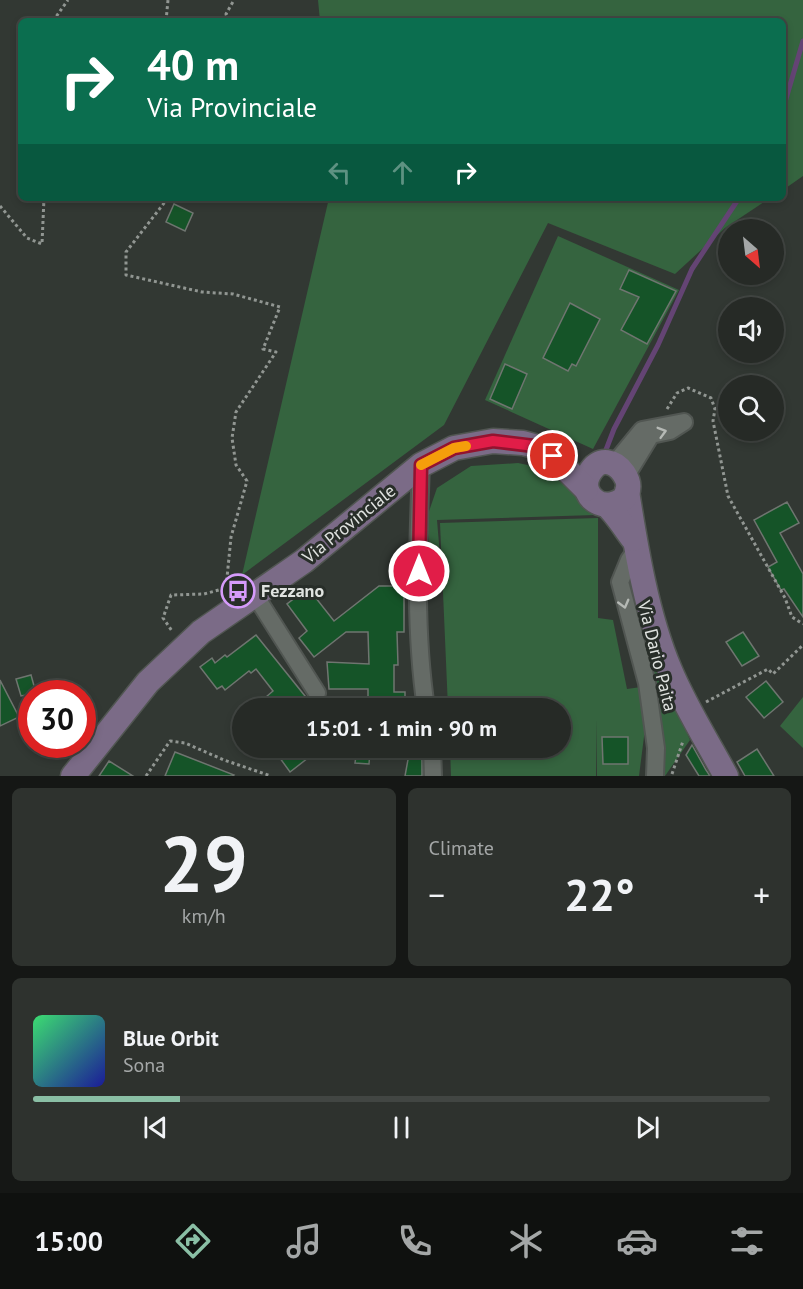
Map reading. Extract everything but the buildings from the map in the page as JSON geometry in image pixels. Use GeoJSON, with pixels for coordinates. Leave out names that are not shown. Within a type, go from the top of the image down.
{"type":"FeatureCollection","features":[{"type":"Feature","properties":{"kind":"main road","name":"Via Provinciale"},"geometry":{"type":"LineString","coordinates":[[73,776],[148,682],[201,632],[304,561],[421,465],[454,448],[493,441],[534,446],[553,456]]}},
{"type":"Feature","properties":{"kind":"main road"},"geometry":{"type":"LineString","coordinates":[[553,456],[616,474]]}},
{"type":"Feature","properties":{"kind":"main road"},"geometry":{"type":"LineString","coordinates":[[553,456],[586,489],[593,500],[606,505],[635,545]]}},
{"type":"Feature","properties":{"kind":"main road"},"geometry":{"type":"LineString","coordinates":[[586,489],[588,475],[616,474]]}},
{"type":"Feature","properties":{"kind":"main road"},"geometry":{"type":"LineString","coordinates":[[606,505],[618,502],[616,474]]}},
{"type":"Feature","properties":{"kind":"main road"},"geometry":{"type":"LineString","coordinates":[[616,474],[663,652],[671,672],[726,776]]}},
{"type":"Feature","properties":{"kind":"street"},"geometry":{"type":"LineString","coordinates":[[421,465],[418,548],[420,640],[425,698]]}},
{"type":"Feature","properties":{"kind":"street","name":"Via Dario Paita"},"geometry":{"type":"LineString","coordinates":[[635,545],[620,582],[647,683],[656,748],[655,776]]}},
{"type":"Feature","properties":{"kind":"street"},"geometry":{"type":"LineString","coordinates":[[255,595],[317,693]]}},
{"type":"Feature","properties":{"kind":"street"},"geometry":{"type":"LineString","coordinates":[[432,758],[433,776]]}},
{"type":"Feature","properties":{"kind":"path"},"geometry":{"type":"LineString","coordinates":[[55,18],[68,0]]}},
{"type":"Feature","properties":{"kind":"path"},"geometry":{"type":"LineString","coordinates":[[166,18],[168,0]]}},
{"type":"Feature","properties":{"kind":"path"},"geometry":{"type":"LineString","coordinates":[[227,18],[226,14],[234,0]]}},
{"type":"Feature","properties":{"kind":"path"},"geometry":{"type":"LineString","coordinates":[[0,206],[27,238],[42,244],[44,201]]}},
{"type":"Feature","properties":{"kind":"path"},"geometry":{"type":"LineString","coordinates":[[166,201],[126,252],[126,275],[202,292],[233,294],[280,307],[263,349],[276,352],[236,412],[233,447],[236,465],[247,480],[231,537],[226,588],[204,594],[171,595],[163,618],[176,637],[192,641]]}},
{"type":"Feature","properties":{"kind":"path"},"geometry":{"type":"LineString","coordinates":[[661,416],[677,393],[688,388],[711,398],[715,409],[713,421],[728,496],[785,598],[792,617],[803,624]]}},
{"type":"Feature","properties":{"kind":"path"},"geometry":{"type":"LineString","coordinates":[[671,776],[684,737],[695,717],[768,669],[773,674],[803,645]]}},
{"type":"Feature","properties":{"kind":"path"},"geometry":{"type":"LineString","coordinates":[[146,776],[170,741],[185,743],[224,760],[271,776]]}},
{"type":"Feature","properties":{"kind":"green space"},"geometry":{"type":"Polygon","coordinates":[[[318,0],[803,0],[803,176],[786,188],[786,18],[320,18],[318,0]]]}},
{"type":"Feature","properties":{"kind":"green space"},"geometry":{"type":"Polygon","coordinates":[[[328,201],[766,201],[738,219],[718,219],[718,234],[675,274],[548,223],[444,425],[242,575],[328,201]]]}},
{"type":"Feature","properties":{"kind":"green space"},"geometry":{"type":"Polygon","coordinates":[[[558,236],[679,290],[593,449],[485,400],[558,236]]]}},
{"type":"Feature","properties":{"kind":"green space"},"geometry":{"type":"Polygon","coordinates":[[[518,463],[556,471],[578,484],[595,515],[437,520],[441,568],[433,568],[426,520],[437,488],[471,466],[518,463]]]}},
{"type":"Feature","properties":{"kind":"green space"},"geometry":{"type":"Polygon","coordinates":[[[598,518],[598,618],[613,620],[627,689],[641,687],[645,729],[639,776],[597,776],[597,719],[596,776],[451,776],[450,758],[571,758],[571,698],[448,698],[440,523],[598,518]]]}},
{"type":"Feature","properties":{"kind":"green space"},"geometry":{"type":"Polygon","coordinates":[[[648,642],[690,740],[665,776],[649,776],[660,724],[659,707],[648,658],[648,642]]]}},
{"type":"Feature","properties":{"kind":"green space"},"geometry":{"type":"Polygon","coordinates":[[[803,697],[803,748],[780,726],[803,697]]]}},
{"type":"Feature","properties":{"kind":"waterway"},"geometry":{"type":"LineString","coordinates":[[786,99],[803,41]]}},
{"type":"Feature","properties":{"kind":"waterway"},"geometry":{"type":"LineString","coordinates":[[604,455],[614,429],[658,345],[692,269],[737,201]]}},
{"type":"Feature","properties":{"kind":"slow traffic"},"geometry":{"type":"LineString","coordinates":[[421,465],[454,448],[466,446]]}},
{"type":"Feature","properties":{"kind":"place","name":"Fezzano"},"geometry":{"type":"Point","coordinates":[238,591]}},
{"type":"Feature","properties":{"kind":"route"},"geometry":{"type":"LineString","coordinates":[[419,571],[421,465],[454,448],[493,441],[522,443],[534,446],[553,456]]}}]}
